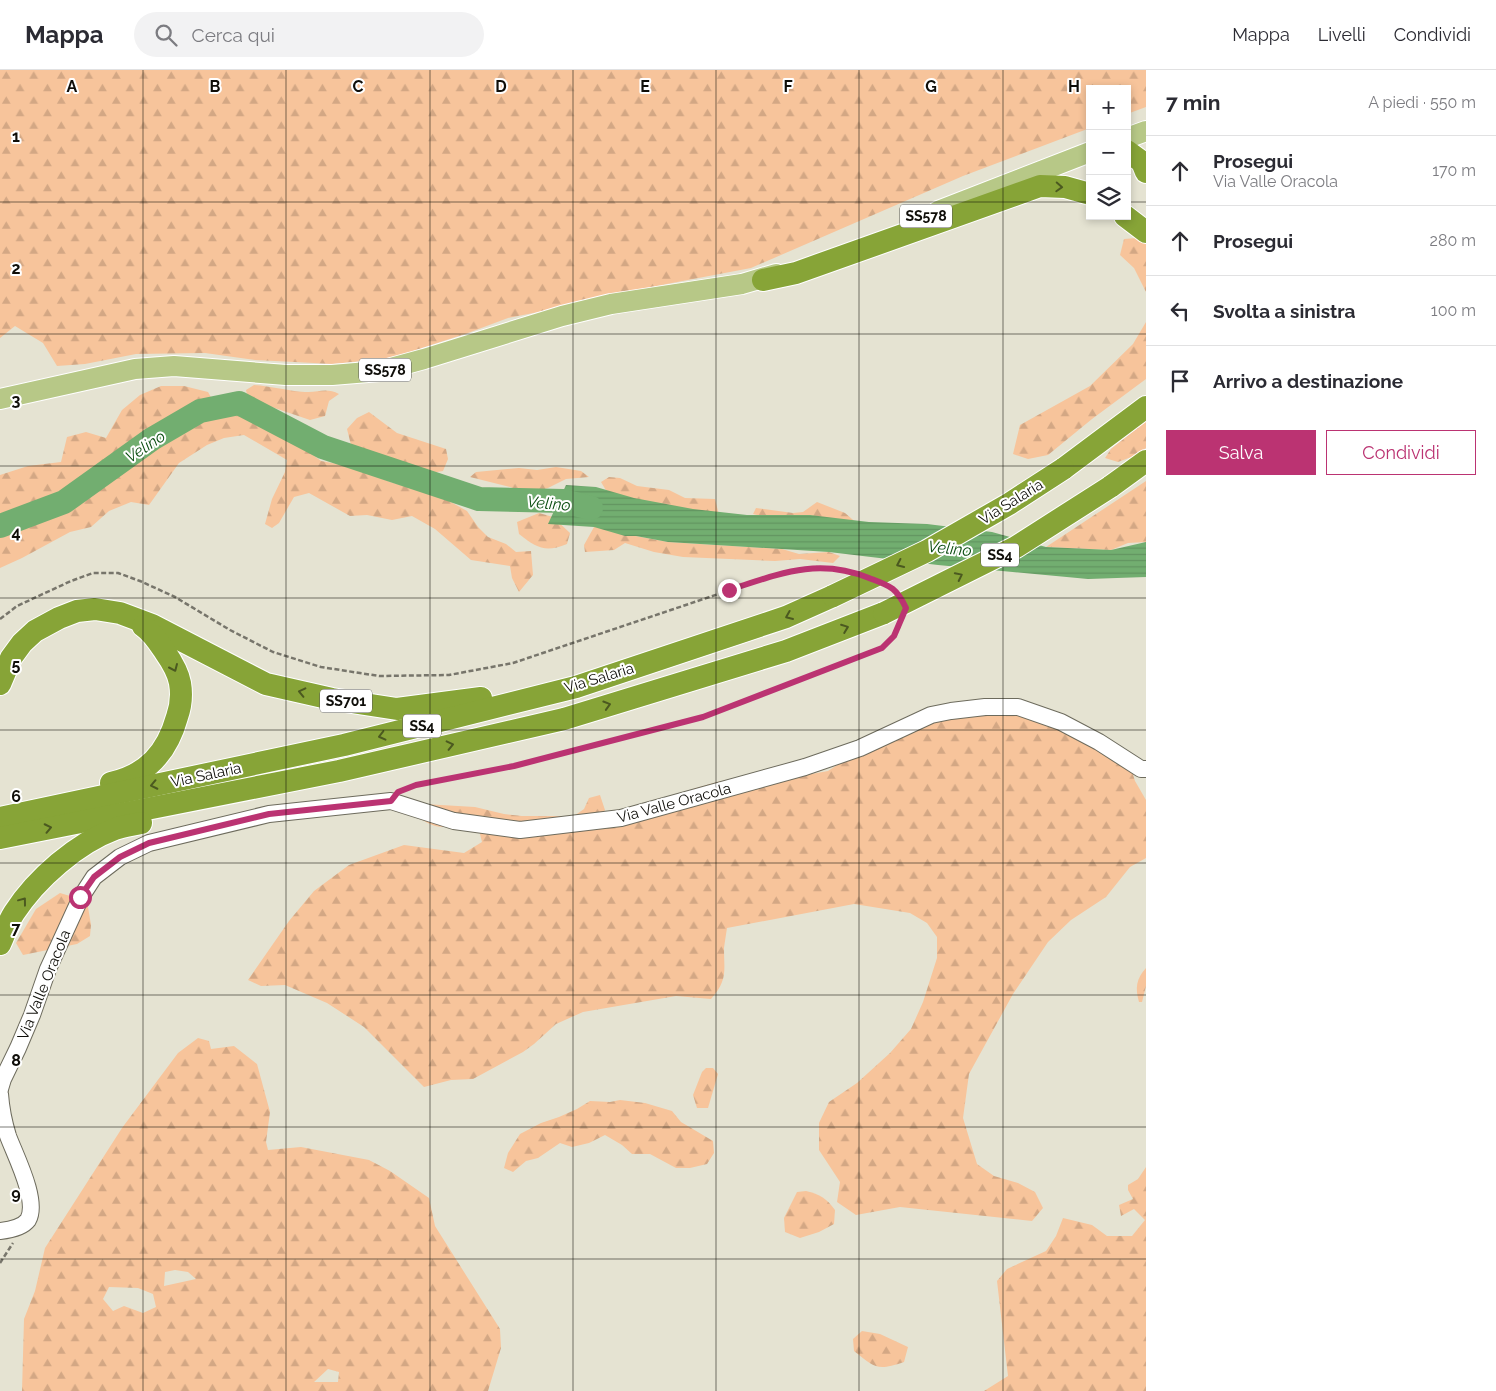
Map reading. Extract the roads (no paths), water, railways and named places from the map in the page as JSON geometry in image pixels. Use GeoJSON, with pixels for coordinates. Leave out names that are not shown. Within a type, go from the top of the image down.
{"type":"FeatureCollection","features":[{"type":"Feature","properties":{"kind":"highway"},"geometry":{"type":"LineString","coordinates":[[1131,154],[1142,162],[1146,172]]}},
{"type":"Feature","properties":{"kind":"highway"},"geometry":{"type":"LineString","coordinates":[[763,280],[796,273],[1040,186],[1065,187],[1086,193]]}},
{"type":"Feature","properties":{"kind":"highway"},"geometry":{"type":"LineString","coordinates":[[1130,220],[1146,232]]}},
{"type":"Feature","properties":{"kind":"highway"},"geometry":{"type":"LineString","coordinates":[[1070,463],[1084,440],[1146,392]]}},
{"type":"Feature","properties":{"kind":"highway","name":"Via Salaria"},"geometry":{"type":"LineString","coordinates":[[0,818],[344,746],[576,687],[786,617],[928,551],[1010,504],[1146,407]]}},
{"type":"Feature","properties":{"kind":"highway","name":"Via Salaria"},"geometry":{"type":"LineString","coordinates":[[0,838],[339,771],[564,719],[893,618],[1016,547],[1110,487],[1146,461]]}},
{"type":"Feature","properties":{"kind":"highway","name":"SS701"},"geometry":{"type":"LineString","coordinates":[[0,684],[11,658],[22,643],[35,631],[77,611],[95,609],[120,613],[152,625],[266,684],[332,699],[398,709],[576,687]]}},
{"type":"Feature","properties":{"kind":"highway","name":"SS701"},"geometry":{"type":"LineString","coordinates":[[0,810],[125,780],[142,771],[156,760],[167,744],[181,703],[180,683],[174,666],[157,640],[148,630],[132,618]]}},
{"type":"Feature","properties":{"kind":"highway"},"geometry":{"type":"LineString","coordinates":[[0,944],[13,914],[26,896],[57,866],[93,840],[114,830],[339,771]]}},
{"type":"Feature","properties":{"kind":"main road"},"geometry":{"type":"LineString","coordinates":[[1131,137],[1146,131]]}},
{"type":"Feature","properties":{"kind":"main road","name":"SS578"},"geometry":{"type":"LineString","coordinates":[[0,398],[135,369],[174,366],[286,375],[332,375],[380,371],[424,360],[562,316],[611,304],[763,280],[1086,154]]}},
{"type":"Feature","properties":{"kind":"street","name":"Via Valle Oracola"},"geometry":{"type":"LineString","coordinates":[[0,1089],[32,1015],[48,969],[80,897],[94,877],[120,857],[149,843],[269,814],[391,801],[454,821],[520,830],[621,818],[805,767],[860,748],[931,715],[985,706],[1018,707],[1036,712],[1061,722],[1099,742],[1142,769],[1146,769]]}},
{"type":"Feature","properties":{"kind":"street"},"geometry":{"type":"LineString","coordinates":[[0,1094],[8,1134],[26,1182],[32,1206],[28,1220],[7,1230]]}},
{"type":"Feature","properties":{"kind":"water"},"geometry":{"type":"Polygon","coordinates":[[[566,485],[596,487],[634,498],[693,509],[747,515],[810,515],[869,522],[927,524],[992,532],[1046,547],[1111,550],[1146,542],[1146,577],[1088,579],[938,565],[829,552],[668,542],[636,536],[625,536],[594,527],[548,524],[566,485]]]}},
{"type":"Feature","properties":{"kind":"waterway","name":"Velino"},"geometry":{"type":"LineString","coordinates":[[0,526],[64,502],[152,439],[200,411],[239,403],[323,447],[479,499],[563,501],[591,508]]}}]}
